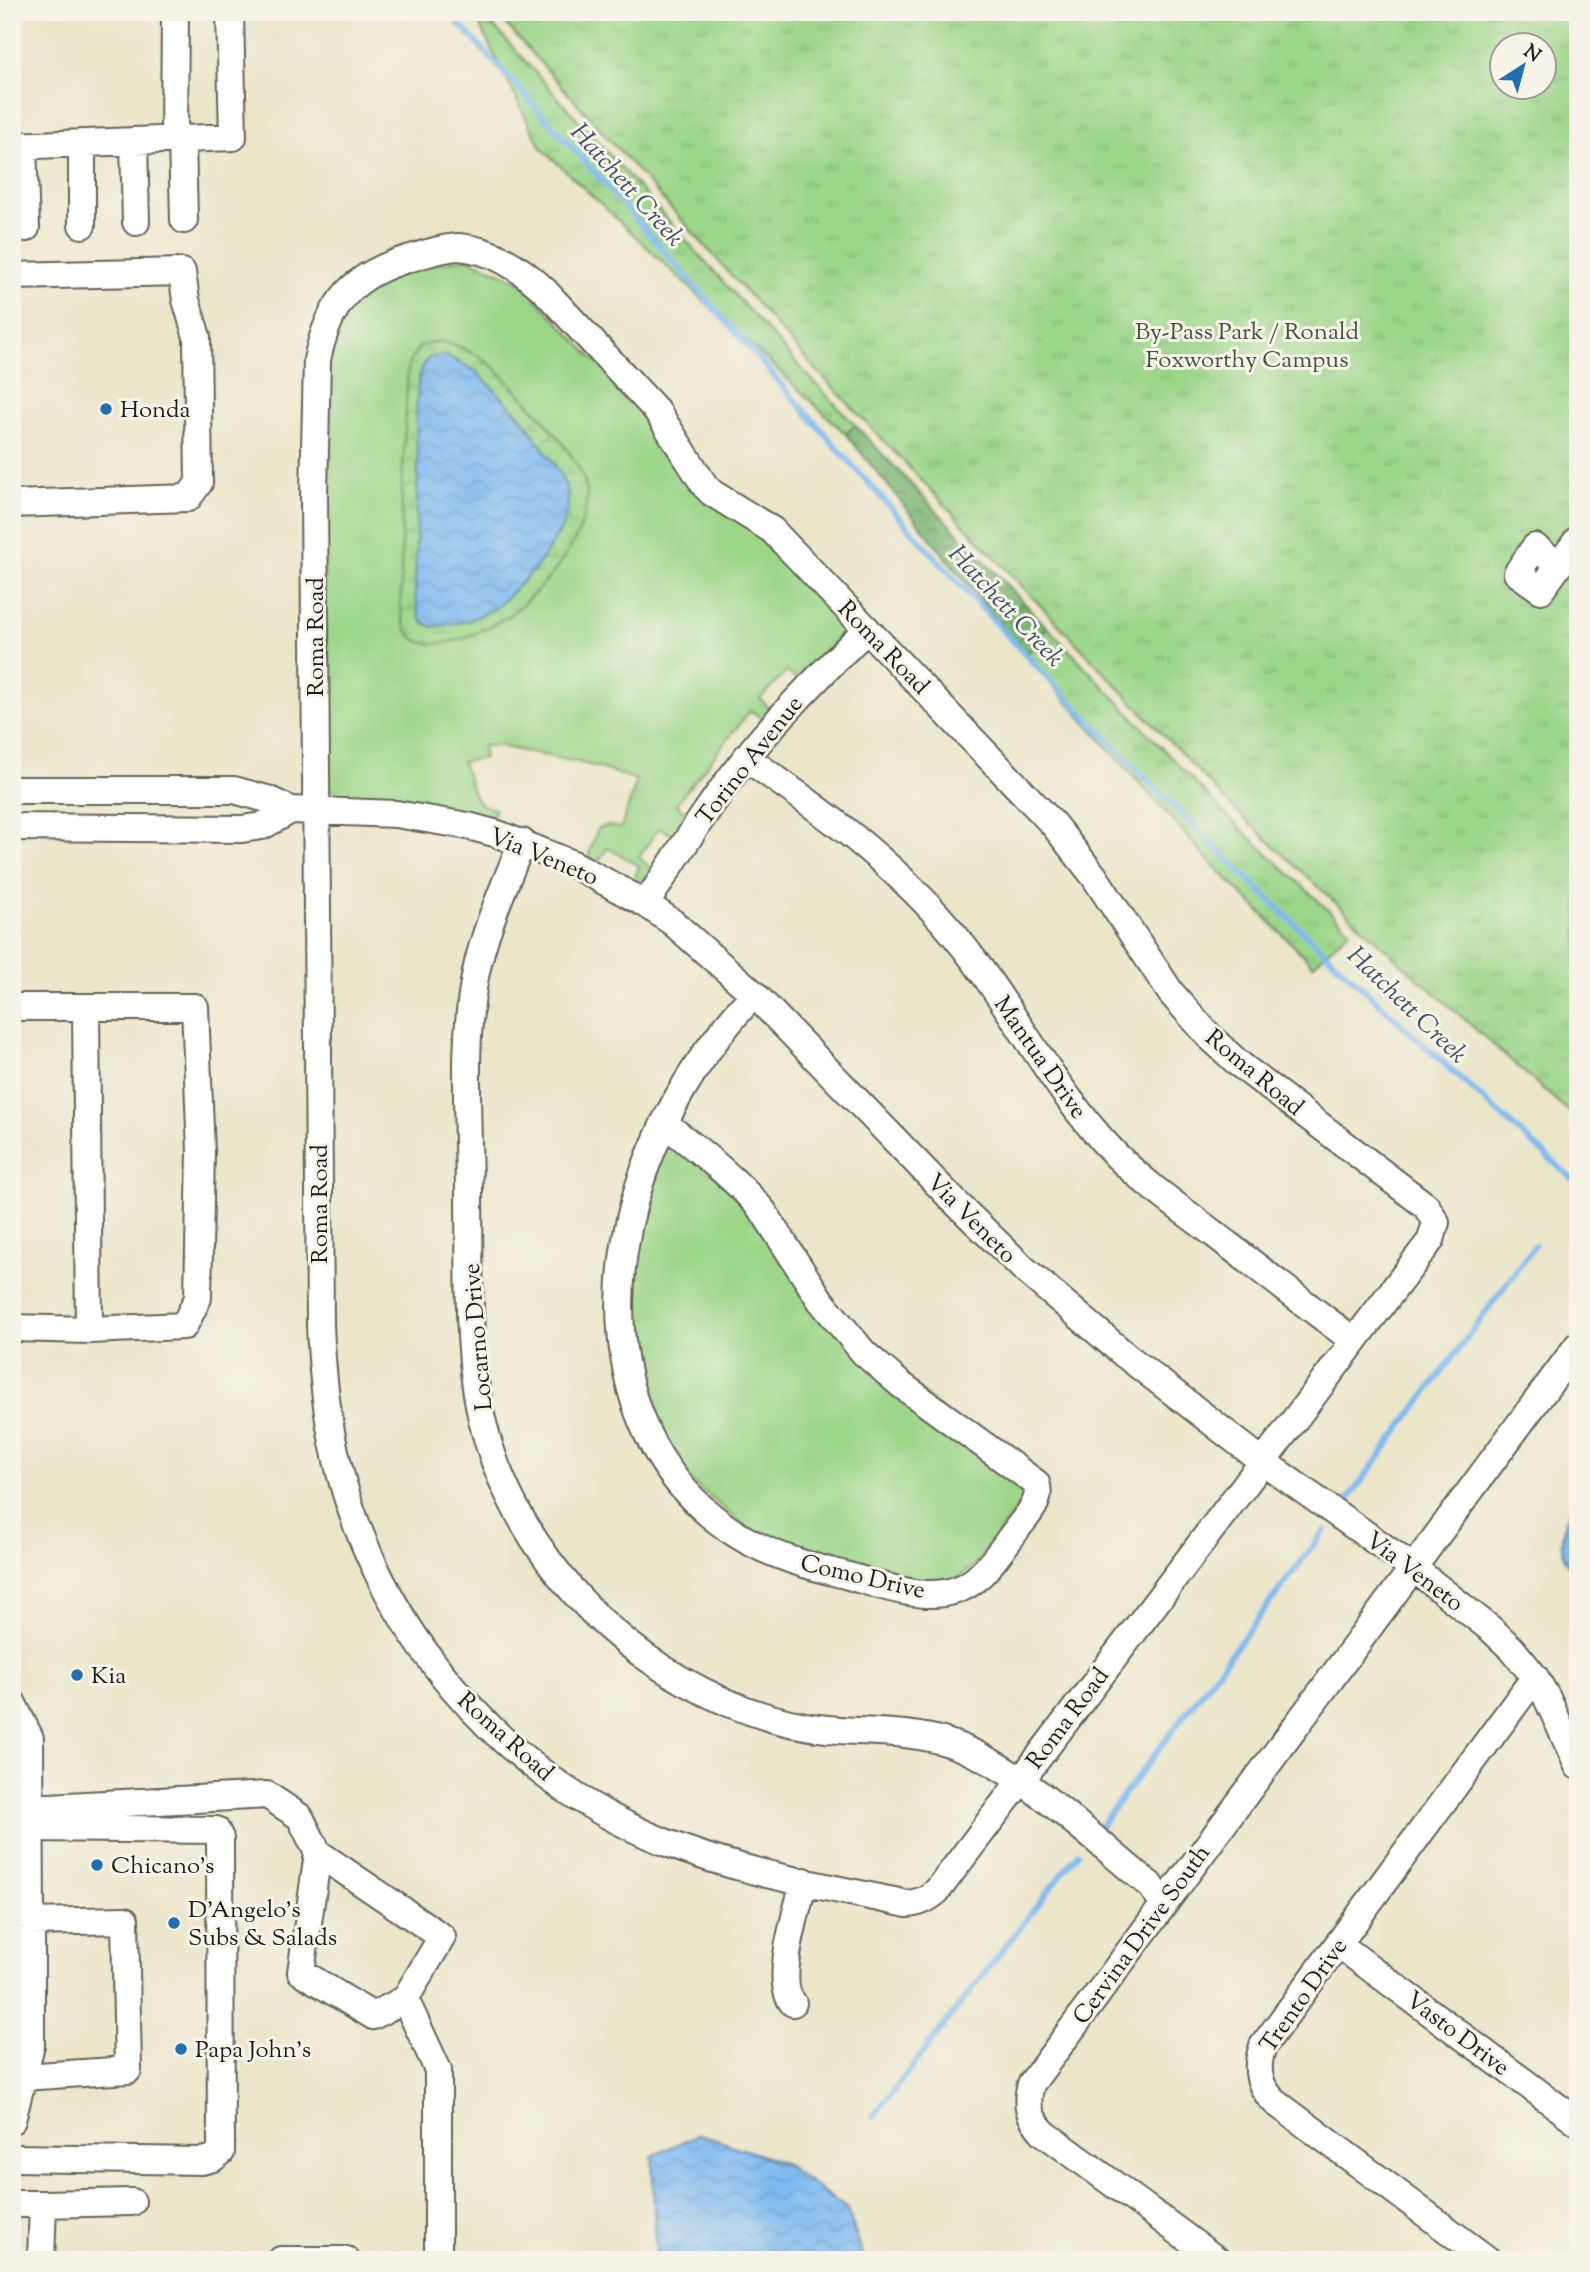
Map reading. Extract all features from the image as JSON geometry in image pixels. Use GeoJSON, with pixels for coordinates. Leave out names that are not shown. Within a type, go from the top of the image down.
{"type":"FeatureCollection","features":[{"type":"Feature","properties":{"kind":"street"},"geometry":{"type":"LineString","coordinates":[[176,12],[178,139],[184,220]]}},
{"type":"Feature","properties":{"kind":"street"},"geometry":{"type":"LineString","coordinates":[[26,228],[18,146],[233,137],[229,12]]}},
{"type":"Feature","properties":{"kind":"street"},"geometry":{"type":"LineString","coordinates":[[134,141],[136,222]]}},
{"type":"Feature","properties":{"kind":"street"},"geometry":{"type":"LineString","coordinates":[[82,143],[82,225]]}},
{"type":"Feature","properties":{"kind":"street","name":"Roma Road"},"geometry":{"type":"LineString","coordinates":[[451,247],[471,248],[499,257],[528,276],[657,411],[712,494],[772,530],[867,629],[1054,824],[1094,876],[1158,976],[1211,1038],[1239,1064],[1426,1206],[1436,1222],[1431,1240],[937,1891],[927,1899],[907,1904],[696,1855],[659,1840],[590,1804],[529,1762],[472,1709],[421,1647],[388,1594],[360,1534],[336,1458],[324,1392],[304,811],[317,360],[326,326],[341,299],[363,278],[394,262],[451,247]]}},
{"type":"Feature","properties":{"kind":"street"},"geometry":{"type":"LineString","coordinates":[[12,276],[182,272],[186,300],[197,337],[199,483],[188,498],[12,504]]}},
{"type":"Feature","properties":{"kind":"street"},"geometry":{"type":"LineString","coordinates":[[1559,565],[1578,539]]}},
{"type":"Feature","properties":{"kind":"street","name":"Torino Avenue"},"geometry":{"type":"LineString","coordinates":[[646,904],[682,846],[746,758],[797,699],[867,629]]}},
{"type":"Feature","properties":{"kind":"street","name":"Mantua Drive"},"geometry":{"type":"LineString","coordinates":[[746,758],[849,832],[903,880],[946,924],[1066,1096],[1116,1154],[1173,1203],[1353,1340]]}},
{"type":"Feature","properties":{"kind":"street","name":"Via Veneto"},"geometry":{"type":"LineString","coordinates":[[12,790],[234,790],[304,811],[364,811],[428,818],[468,826],[522,842],[573,864],[646,904],[698,943],[754,994],[953,1200],[1025,1270],[1125,1355],[1262,1461],[1412,1567],[1492,1630],[1535,1677],[1578,1766]]}},
{"type":"Feature","properties":{"kind":"street","name":"Via Veneto"},"geometry":{"type":"LineString","coordinates":[[12,827],[242,829],[262,826],[304,811]]}},
{"type":"Feature","properties":{"kind":"street","name":"Locarno Drive"},"geometry":{"type":"LineString","coordinates":[[522,842],[481,951],[472,994],[468,1042],[470,1282],[477,1394],[499,1469],[519,1514],[535,1541],[561,1577],[588,1607],[634,1648],[682,1680],[744,1709],[789,1722],[827,1729],[915,1735],[972,1752],[1021,1780],[1150,1885],[1164,1903]]}},
{"type":"Feature","properties":{"kind":"street","name":"Como Drive"},"geometry":{"type":"LineString","coordinates":[[664,1123],[732,1178],[752,1198],[821,1301],[864,1353],[900,1384],[1036,1483],[1039,1494],[1034,1506],[990,1564],[967,1586],[945,1593],[901,1590],[825,1570],[758,1546],[716,1519],[687,1491],[662,1459],[641,1420],[628,1383],[620,1328],[623,1271],[634,1207],[652,1150],[664,1123],[701,1060],[754,994]]}},
{"type":"Feature","properties":{"kind":"street"},"geometry":{"type":"LineString","coordinates":[[12,1007],[195,1007],[201,1152],[198,1298],[184,1326],[89,1330],[12,1328]]}},
{"type":"Feature","properties":{"kind":"street"},"geometry":{"type":"LineString","coordinates":[[86,1007],[89,1330]]}},
{"type":"Feature","properties":{"kind":"street","name":"Cervina Drive South"},"geometry":{"type":"LineString","coordinates":[[1217,2260],[1044,2133],[1033,2121],[1028,2109],[1027,2098],[1031,2084],[1412,1567],[1574,1358]]}},
{"type":"Feature","properties":{"kind":"street","name":"Trento Drive"},"geometry":{"type":"LineString","coordinates":[[1488,2260],[1275,2102],[1261,2085],[1258,2067],[1262,2046],[1535,1677]]}},
{"type":"Feature","properties":{"kind":"street"},"geometry":{"type":"LineString","coordinates":[[12,1702],[30,1738],[31,1818],[25,1917],[31,2045],[12,2120]]}},
{"type":"Feature","properties":{"kind":"street"},"geometry":{"type":"LineString","coordinates":[[31,1818],[267,1795],[300,1817],[318,1853],[442,1937],[405,1999],[373,2016],[301,1972],[318,1853]]}},
{"type":"Feature","properties":{"kind":"street"},"geometry":{"type":"LineString","coordinates":[[12,2158],[202,2161],[221,2152],[220,1838],[216,1830],[31,1818]]}},
{"type":"Feature","properties":{"kind":"street"},"geometry":{"type":"LineString","coordinates":[[793,2003],[787,1997],[784,1980],[804,1881]]}},
{"type":"Feature","properties":{"kind":"street"},"geometry":{"type":"LineString","coordinates":[[23,2077],[128,2070],[125,1920],[25,1917]]}},
{"type":"Feature","properties":{"kind":"street","name":"Vasto Drive"},"geometry":{"type":"LineString","coordinates":[[1338,1944],[1578,2122]]}},
{"type":"Feature","properties":{"kind":"street"},"geometry":{"type":"LineString","coordinates":[[405,1999],[438,2070],[438,2260]]}},
{"type":"Feature","properties":{"kind":"street"},"geometry":{"type":"LineString","coordinates":[[12,2204],[132,2202]]}},
{"type":"Feature","properties":{"kind":"street"},"geometry":{"type":"LineString","coordinates":[[41,2260],[43,2204]]}},
{"type":"Feature","properties":{"kind":"street"},"geometry":{"type":"LineString","coordinates":[[281,2260],[346,2260]]}},
{"type":"Feature","properties":{"kind":"green space"},"geometry":{"type":"Polygon","coordinates":[[[473,12],[481,12],[855,425],[846,434],[541,148],[473,12]]]}},
{"type":"Feature","properties":{"kind":"green space","name":"By-Pass Park / Ronald Foxworthy Campus"},"geometry":{"type":"Polygon","coordinates":[[[495,12],[1578,12],[1578,1120],[1402,964],[1235,810],[807,360],[495,12]]]}},
{"type":"Feature","properties":{"kind":"green space"},"geometry":{"type":"Polygon","coordinates":[[[467,258],[519,281],[846,622],[845,633],[800,680],[786,672],[760,699],[772,711],[766,720],[750,711],[676,804],[689,816],[676,834],[659,828],[639,857],[653,871],[649,877],[636,883],[634,880],[639,866],[608,848],[597,863],[591,859],[589,853],[598,828],[621,828],[637,780],[590,765],[499,746],[483,746],[484,758],[462,762],[476,799],[482,805],[495,809],[492,819],[401,801],[338,796],[327,785],[322,384],[335,322],[387,273],[467,258]]]}},
{"type":"Feature","properties":{"kind":"green space"},"geometry":{"type":"Polygon","coordinates":[[[441,341],[471,352],[502,375],[566,447],[580,471],[587,492],[582,524],[575,539],[557,568],[534,593],[514,611],[489,627],[460,639],[433,644],[421,642],[411,636],[403,618],[402,486],[408,366],[420,347],[441,341]]]}},
{"type":"Feature","properties":{"kind":"green space"},"geometry":{"type":"Polygon","coordinates":[[[855,425],[1047,627],[1026,656],[846,434],[855,425]]]}},
{"type":"Feature","properties":{"kind":"green space"},"geometry":{"type":"Polygon","coordinates":[[[1047,627],[1228,817],[1350,930],[1313,965],[1210,862],[1026,656],[1047,627]]]}},
{"type":"Feature","properties":{"kind":"green space"},"geometry":{"type":"Polygon","coordinates":[[[666,1141],[728,1184],[796,1277],[1024,1486],[1025,1498],[973,1567],[952,1581],[926,1583],[836,1562],[752,1532],[692,1482],[671,1455],[647,1411],[629,1344],[633,1249],[666,1141]]]}},
{"type":"Feature","properties":{"kind":"water"},"geometry":{"type":"Polygon","coordinates":[[[447,356],[476,371],[523,419],[558,470],[567,489],[568,508],[562,528],[537,567],[495,609],[467,621],[433,627],[424,623],[419,616],[415,596],[418,460],[416,410],[424,364],[426,360],[447,356]]]}},
{"type":"Feature","properties":{"kind":"water"},"geometry":{"type":"Polygon","coordinates":[[[1578,1495],[1578,1578],[1565,1560],[1562,1539],[1565,1523],[1578,1495]]]}},
{"type":"Feature","properties":{"kind":"water"},"geometry":{"type":"Polygon","coordinates":[[[699,2134],[783,2163],[847,2209],[865,2260],[656,2260],[652,2156],[699,2134]]]}},
{"type":"Feature","properties":{"kind":"waterway","name":"Hatchett Creek"},"geometry":{"type":"LineString","coordinates":[[448,12],[901,520],[1114,746],[1342,969],[1578,1184]]}},
{"type":"Feature","properties":{"kind":"waterway"},"geometry":{"type":"LineString","coordinates":[[1347,1501],[1535,1245]]}},
{"type":"Feature","properties":{"kind":"waterway"},"geometry":{"type":"LineString","coordinates":[[1101,1825],[1325,1530]]}},
{"type":"Feature","properties":{"kind":"waterway"},"geometry":{"type":"LineString","coordinates":[[873,2117],[1078,1853]]}},
{"type":"Feature","properties":{"kind":"place","name":"Honda"},"geometry":{"type":"Point","coordinates":[106,409]}},
{"type":"Feature","properties":{"kind":"place","name":"Kia"},"geometry":{"type":"Point","coordinates":[77,1675]}},
{"type":"Feature","properties":{"kind":"place","name":"Chicano's"},"geometry":{"type":"Point","coordinates":[97,1865]}},
{"type":"Feature","properties":{"kind":"place","name":"D'Angelo's Subs & Salads"},"geometry":{"type":"Point","coordinates":[174,1923]}},
{"type":"Feature","properties":{"kind":"place","name":"Papa John's"},"geometry":{"type":"Point","coordinates":[181,2049]}}]}
